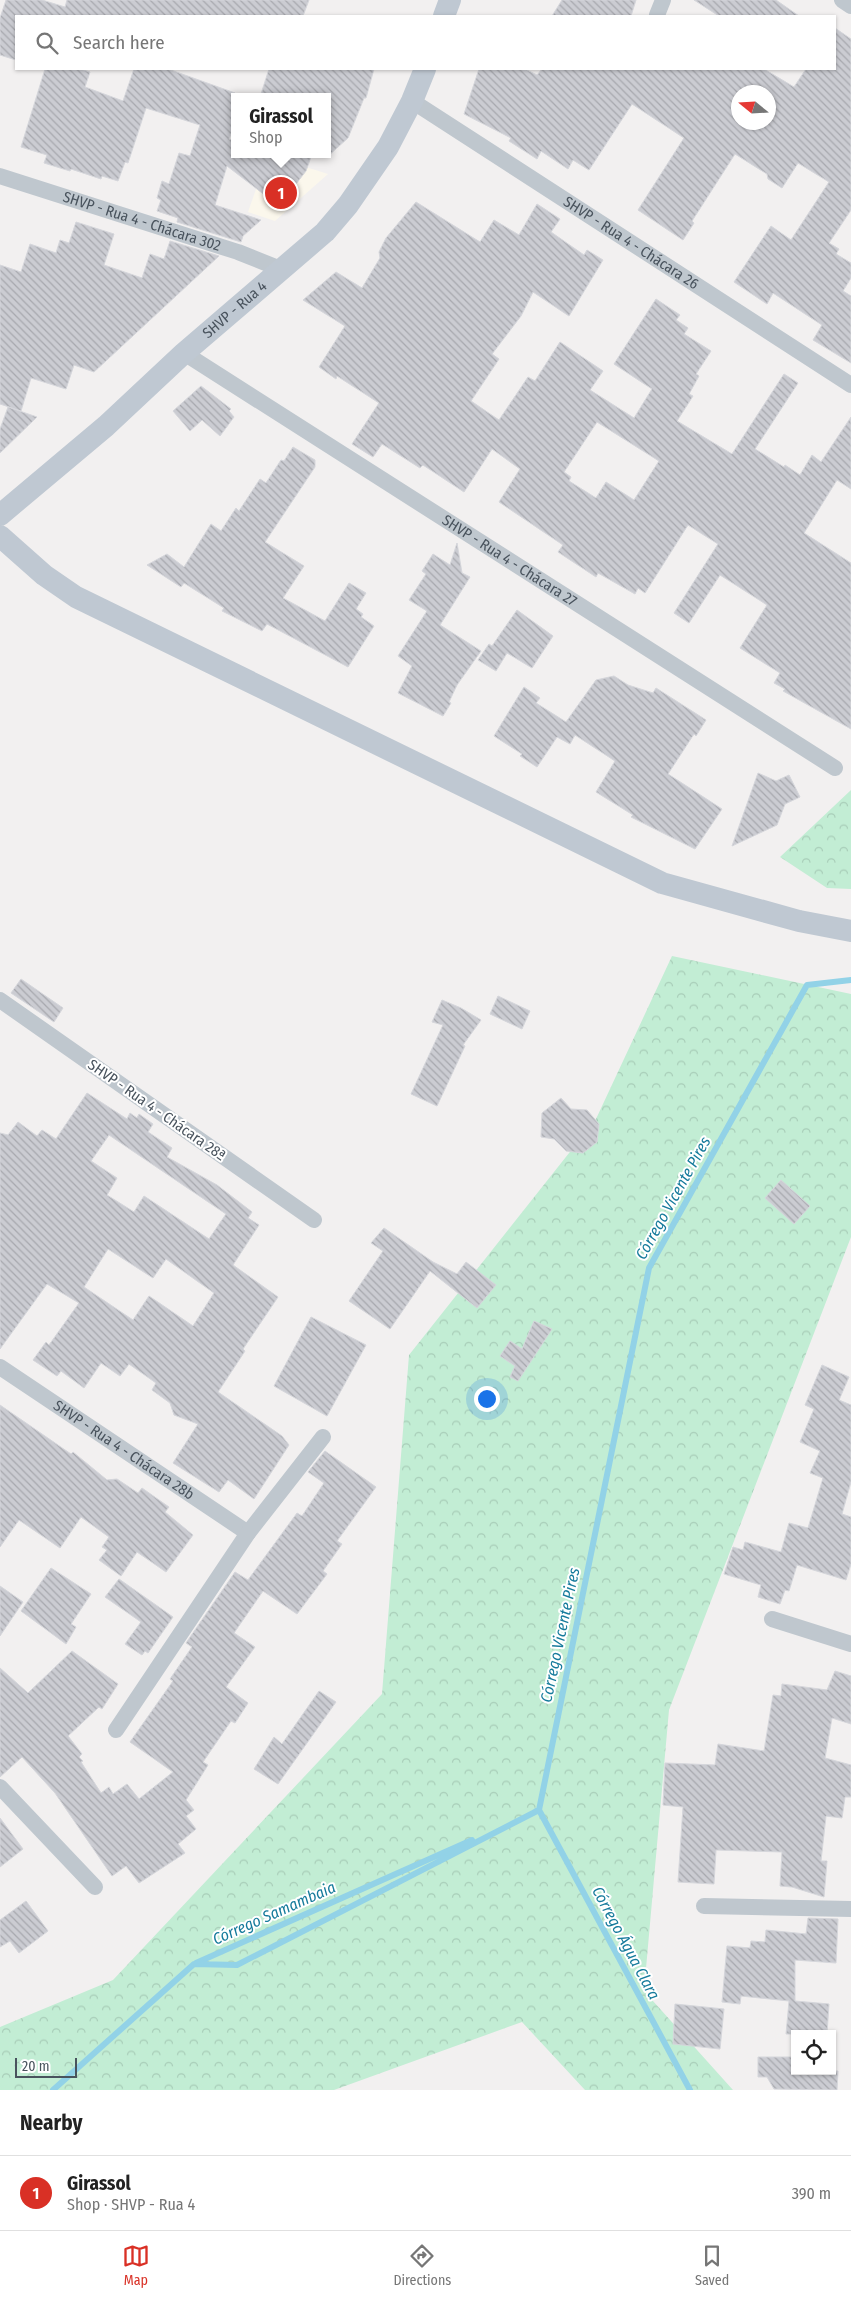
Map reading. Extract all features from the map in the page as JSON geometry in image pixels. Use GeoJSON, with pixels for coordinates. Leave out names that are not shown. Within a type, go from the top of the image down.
{"type":"FeatureCollection","features":[{"type":"Feature","properties":{"kind":"street"},"geometry":{"type":"LineString","coordinates":[[444,15],[450,0]]}},
{"type":"Feature","properties":{"kind":"street"},"geometry":{"type":"LineString","coordinates":[[842,0],[851,6]]}},
{"type":"Feature","properties":{"kind":"street","name":"SHVP - Rua 4"},"geometry":{"type":"LineString","coordinates":[[1,513],[106,426],[184,353],[325,232],[348,205],[388,147],[412,101],[425,70]]}},
{"type":"Feature","properties":{"kind":"street","name":"SHVP - Rua 4 - Chácara 26"},"geometry":{"type":"LineString","coordinates":[[412,101],[851,385]]}},
{"type":"Feature","properties":{"kind":"street","name":"SHVP - Rua 4 - Chácara 302"},"geometry":{"type":"LineString","coordinates":[[0,176],[238,252],[283,270]]}},
{"type":"Feature","properties":{"kind":"street","name":"SHVP - Rua 4 - Chácara 27"},"geometry":{"type":"LineString","coordinates":[[184,353],[835,768]]}},
{"type":"Feature","properties":{"kind":"street"},"geometry":{"type":"LineString","coordinates":[[0,536],[44,575],[76,597],[662,883],[799,921],[851,931]]}},
{"type":"Feature","properties":{"kind":"street","name":"SHVP - Rua 4 - Chácara 28ª"},"geometry":{"type":"LineString","coordinates":[[0,1000],[314,1220]]}},
{"type":"Feature","properties":{"kind":"street","name":"SHVP - Rua 4 - Chácara 28b"},"geometry":{"type":"LineString","coordinates":[[0,1367],[248,1533]]}},
{"type":"Feature","properties":{"kind":"street"},"geometry":{"type":"LineString","coordinates":[[116,1730],[248,1533],[323,1437]]}},
{"type":"Feature","properties":{"kind":"street"},"geometry":{"type":"LineString","coordinates":[[772,1619],[851,1644]]}},
{"type":"Feature","properties":{"kind":"street"},"geometry":{"type":"LineString","coordinates":[[0,1787],[95,1887]]}},
{"type":"Feature","properties":{"kind":"street"},"geometry":{"type":"LineString","coordinates":[[704,1906],[851,1909]]}},
{"type":"Feature","properties":{"kind":"shaded area"},"geometry":{"type":"Polygon","coordinates":[[[267,158],[277,158],[328,174],[275,221],[248,212],[267,158]]]}},
{"type":"Feature","properties":{"kind":"green space"},"geometry":{"type":"Polygon","coordinates":[[[851,790],[851,889],[827,888],[780,857],[851,790]]]}},
{"type":"Feature","properties":{"kind":"green space"},"geometry":{"type":"Polygon","coordinates":[[[672,956],[851,994],[851,1237],[669,1710],[644,1991],[733,2090],[585,2090],[522,2022],[334,2090],[0,2090],[0,2027],[113,1980],[382,1694],[409,1355],[596,1119],[672,956]]]}},
{"type":"Feature","properties":{"kind":"building"},"geometry":{"type":"Polygon","coordinates":[[[6,0],[42,0],[65,7],[67,0],[309,0],[303,15],[15,15],[15,60],[0,55],[0,18],[6,0]]]}},
{"type":"Feature","properties":{"kind":"building"},"geometry":{"type":"Polygon","coordinates":[[[562,0],[636,0],[631,15],[553,15],[562,0]]]}},
{"type":"Feature","properties":{"kind":"building"},"geometry":{"type":"Polygon","coordinates":[[[694,0],[776,0],[798,15],[717,15],[694,0]]]}},
{"type":"Feature","properties":{"kind":"building"},"geometry":{"type":"Polygon","coordinates":[[[836,29],[851,39],[851,210],[829,243],[839,249],[836,254],[851,263],[851,278],[843,291],[851,296],[851,363],[813,340],[822,325],[773,293],[767,304],[734,282],[771,226],[791,240],[829,182],[798,163],[782,188],[768,179],[767,174],[735,154],[692,221],[694,223],[683,240],[638,210],[684,138],[632,104],[589,170],[573,160],[568,169],[541,151],[537,159],[509,141],[511,138],[464,114],[479,70],[527,70],[537,75],[541,70],[766,70],[794,87],[805,70],[836,70],[836,29]]]}},
{"type":"Feature","properties":{"kind":"building"},"geometry":{"type":"Polygon","coordinates":[[[45,70],[83,70],[90,72],[85,87],[123,101],[134,70],[171,70],[235,93],[231,93],[231,134],[229,139],[231,140],[231,158],[311,158],[306,171],[279,206],[227,166],[215,205],[261,220],[243,236],[241,242],[177,222],[178,218],[157,211],[161,200],[157,198],[162,181],[169,184],[179,153],[190,156],[200,125],[146,108],[128,163],[125,162],[118,181],[102,176],[101,179],[71,169],[70,171],[44,163],[47,155],[21,147],[45,70]]]}},
{"type":"Feature","properties":{"kind":"building"},"geometry":{"type":"Polygon","coordinates":[[[269,70],[374,70],[366,98],[364,98],[348,138],[331,153],[331,93],[261,93],[269,70]]]}},
{"type":"Feature","properties":{"kind":"building"},"geometry":{"type":"Polygon","coordinates":[[[416,202],[480,242],[494,220],[519,235],[537,204],[560,219],[551,232],[584,255],[587,250],[603,260],[569,316],[533,292],[521,316],[492,354],[499,359],[471,401],[499,420],[528,377],[535,381],[560,342],[603,371],[590,390],[634,418],[652,389],[614,364],[656,299],[680,315],[676,320],[688,328],[684,334],[711,351],[696,374],[699,376],[689,394],[693,396],[677,421],[732,454],[784,374],[798,383],[755,449],[800,475],[812,455],[821,462],[851,417],[851,489],[837,480],[804,533],[851,563],[851,729],[783,691],[785,689],[774,683],[780,673],[740,648],[767,605],[720,575],[689,623],[674,613],[718,544],[688,525],[645,593],[638,588],[635,594],[598,573],[596,577],[558,552],[563,545],[499,502],[520,469],[492,449],[464,492],[423,465],[420,468],[382,444],[373,457],[352,444],[379,403],[337,376],[336,379],[319,367],[345,326],[303,300],[336,272],[362,288],[380,258],[379,252],[386,238],[416,202]],[[597,422],[564,472],[571,477],[569,481],[596,498],[606,482],[634,500],[659,461],[597,422]]]}},
{"type":"Feature","properties":{"kind":"building"},"geometry":{"type":"Polygon","coordinates":[[[76,222],[114,234],[104,265],[142,278],[150,254],[164,259],[170,241],[219,256],[94,372],[74,365],[66,389],[31,378],[21,411],[0,404],[0,265],[21,272],[30,244],[56,253],[60,240],[69,243],[76,222]]]}},
{"type":"Feature","properties":{"kind":"building"},"geometry":{"type":"Polygon","coordinates":[[[201,386],[231,409],[229,411],[234,417],[220,436],[202,420],[190,431],[173,411],[201,386]]]}},
{"type":"Feature","properties":{"kind":"building"},"geometry":{"type":"Polygon","coordinates":[[[8,407],[37,417],[0,453],[0,429],[8,407]]]}},
{"type":"Feature","properties":{"kind":"building"},"geometry":{"type":"Polygon","coordinates":[[[293,447],[315,460],[315,467],[265,542],[304,566],[283,598],[325,621],[349,583],[366,593],[356,609],[363,614],[361,617],[374,626],[348,667],[267,624],[262,631],[222,611],[224,608],[184,583],[181,587],[147,565],[167,554],[184,567],[211,524],[221,531],[236,508],[239,511],[260,479],[266,483],[281,460],[284,461],[293,447]]]}},
{"type":"Feature","properties":{"kind":"building"},"geometry":{"type":"Polygon","coordinates":[[[457,543],[462,573],[470,577],[440,625],[481,651],[457,685],[449,702],[451,703],[443,716],[398,693],[412,666],[398,656],[427,611],[409,600],[426,574],[422,571],[433,554],[450,565],[457,543]]]}},
{"type":"Feature","properties":{"kind":"building"},"geometry":{"type":"Polygon","coordinates":[[[517,610],[553,636],[532,668],[507,653],[496,671],[478,660],[489,644],[492,646],[517,610]]]}},
{"type":"Feature","properties":{"kind":"building"},"geometry":{"type":"Polygon","coordinates":[[[614,676],[628,685],[653,693],[656,688],[706,720],[696,736],[694,734],[668,774],[722,809],[695,849],[631,817],[633,815],[596,792],[615,761],[575,735],[570,744],[557,737],[537,767],[520,756],[522,754],[494,736],[524,687],[540,698],[536,703],[566,722],[596,680],[614,676]]]}},
{"type":"Feature","properties":{"kind":"building"},"geometry":{"type":"Polygon","coordinates":[[[758,773],[776,781],[789,775],[800,797],[785,804],[777,825],[732,846],[758,773]]]}},
{"type":"Feature","properties":{"kind":"building"},"geometry":{"type":"Polygon","coordinates":[[[21,979],[63,1008],[54,1022],[11,993],[21,979]]]}},
{"type":"Feature","properties":{"kind":"building"},"geometry":{"type":"Polygon","coordinates":[[[498,996],[530,1011],[522,1029],[490,1014],[498,996]]]}},
{"type":"Feature","properties":{"kind":"building"},"geometry":{"type":"Polygon","coordinates":[[[442,1000],[461,1008],[481,1020],[463,1045],[465,1046],[437,1106],[411,1094],[443,1025],[432,1022],[442,1000]]]}},
{"type":"Feature","properties":{"kind":"building"},"geometry":{"type":"Polygon","coordinates":[[[87,1093],[127,1119],[130,1113],[137,1118],[139,1114],[153,1124],[148,1132],[172,1148],[167,1157],[217,1185],[252,1212],[248,1218],[259,1225],[233,1265],[278,1297],[243,1349],[245,1351],[218,1392],[282,1436],[289,1445],[254,1499],[228,1480],[219,1492],[173,1463],[198,1424],[174,1415],[170,1403],[152,1390],[156,1383],[129,1364],[120,1376],[101,1363],[84,1388],[61,1371],[57,1376],[33,1360],[46,1342],[49,1345],[79,1303],[47,1284],[0,1349],[0,1133],[8,1135],[18,1122],[37,1136],[42,1130],[56,1139],[87,1093]],[[109,1135],[91,1161],[117,1178],[107,1195],[134,1212],[144,1196],[209,1239],[226,1214],[109,1135]],[[108,1249],[84,1287],[133,1320],[149,1296],[193,1326],[214,1293],[166,1259],[153,1278],[108,1249]]]}},
{"type":"Feature","properties":{"kind":"building"},"geometry":{"type":"Polygon","coordinates":[[[561,1098],[571,1109],[587,1110],[599,1124],[597,1142],[583,1153],[566,1151],[554,1139],[541,1137],[542,1113],[561,1098]]]}},
{"type":"Feature","properties":{"kind":"building"},"geometry":{"type":"Polygon","coordinates":[[[781,1180],[810,1206],[794,1224],[765,1198],[781,1180]]]}},
{"type":"Feature","properties":{"kind":"building"},"geometry":{"type":"Polygon","coordinates":[[[384,1228],[433,1262],[457,1274],[466,1262],[496,1285],[477,1308],[430,1271],[390,1329],[349,1301],[383,1251],[371,1243],[384,1228]]]}},
{"type":"Feature","properties":{"kind":"building"},"geometry":{"type":"Polygon","coordinates":[[[311,1317],[366,1345],[327,1416],[274,1386],[311,1317]]]}},
{"type":"Feature","properties":{"kind":"building"},"geometry":{"type":"Polygon","coordinates":[[[534,1321],[552,1329],[518,1381],[510,1377],[515,1366],[500,1356],[510,1341],[522,1349],[534,1321]]]}},
{"type":"Feature","properties":{"kind":"building"},"geometry":{"type":"Polygon","coordinates":[[[822,1365],[849,1377],[839,1400],[851,1405],[851,1482],[842,1514],[851,1517],[851,1564],[846,1580],[797,1565],[789,1591],[785,1590],[780,1604],[758,1597],[761,1585],[724,1574],[733,1547],[743,1550],[745,1542],[781,1552],[789,1523],[808,1528],[823,1478],[810,1473],[820,1451],[800,1442],[814,1409],[805,1405],[822,1365]]]}},
{"type":"Feature","properties":{"kind":"building"},"geometry":{"type":"Polygon","coordinates":[[[0,1405],[71,1454],[73,1452],[107,1480],[117,1479],[138,1493],[142,1488],[169,1507],[165,1512],[193,1535],[166,1572],[137,1552],[121,1576],[99,1560],[107,1550],[102,1547],[109,1537],[81,1517],[60,1548],[19,1520],[0,1547],[0,1405]]]}},
{"type":"Feature","properties":{"kind":"building"},"geometry":{"type":"Polygon","coordinates":[[[325,1451],[376,1487],[337,1541],[342,1544],[323,1571],[327,1574],[297,1614],[263,1591],[234,1633],[255,1647],[226,1687],[248,1703],[235,1723],[231,1721],[203,1762],[208,1765],[186,1800],[194,1810],[186,1816],[196,1829],[178,1844],[185,1853],[139,1883],[126,1866],[112,1876],[55,1793],[22,1757],[0,1777],[0,1668],[28,1693],[72,1651],[118,1684],[102,1709],[99,1707],[68,1736],[82,1754],[79,1757],[83,1761],[81,1762],[101,1793],[109,1787],[113,1794],[127,1784],[139,1799],[173,1772],[130,1742],[173,1681],[170,1679],[192,1647],[186,1643],[235,1572],[248,1580],[297,1513],[302,1516],[324,1483],[308,1472],[325,1451]]]}},
{"type":"Feature","properties":{"kind":"building"},"geometry":{"type":"Polygon","coordinates":[[[51,1568],[91,1594],[71,1624],[76,1627],[66,1644],[21,1611],[51,1568]]]}},
{"type":"Feature","properties":{"kind":"building"},"geometry":{"type":"Polygon","coordinates":[[[119,1579],[173,1617],[148,1653],[145,1651],[142,1655],[125,1644],[141,1622],[105,1597],[119,1579]]]}},
{"type":"Feature","properties":{"kind":"building"},"geometry":{"type":"Polygon","coordinates":[[[0,1586],[23,1602],[0,1636],[0,1586]]]}},
{"type":"Feature","properties":{"kind":"building"},"geometry":{"type":"Polygon","coordinates":[[[835,1671],[851,1676],[851,1724],[832,1718],[825,1758],[851,1765],[851,1797],[845,1797],[842,1818],[826,1816],[821,1861],[827,1861],[824,1897],[792,1887],[780,1886],[782,1852],[716,1850],[714,1884],[678,1882],[683,1807],[663,1805],[665,1763],[715,1765],[718,1744],[764,1751],[773,1695],[781,1696],[782,1684],[827,1690],[835,1671]]]}},
{"type":"Feature","properties":{"kind":"building"},"geometry":{"type":"Polygon","coordinates":[[[319,1691],[336,1702],[278,1784],[254,1769],[274,1737],[282,1744],[319,1691]]]}},
{"type":"Feature","properties":{"kind":"building"},"geometry":{"type":"Polygon","coordinates":[[[0,1818],[23,1849],[0,1867],[0,1818]]]}},
{"type":"Feature","properties":{"kind":"building"},"geometry":{"type":"Polygon","coordinates":[[[26,1901],[48,1931],[19,1953],[10,1941],[0,1947],[0,1920],[26,1901]]]}},
{"type":"Feature","properties":{"kind":"building"},"geometry":{"type":"Polygon","coordinates":[[[808,1918],[838,1919],[836,1963],[795,1960],[795,2001],[829,2004],[827,2030],[791,2030],[791,2034],[786,2034],[789,2001],[741,1996],[740,2004],[722,2002],[727,1946],[750,1948],[751,1941],[765,1942],[766,1930],[806,1934],[808,1918]]]}},
{"type":"Feature","properties":{"kind":"building"},"geometry":{"type":"Polygon","coordinates":[[[675,2004],[724,2009],[720,2049],[673,2044],[675,2004]]]}},
{"type":"Feature","properties":{"kind":"building"},"geometry":{"type":"Polygon","coordinates":[[[758,2057],[791,2057],[791,2075],[836,2075],[836,2071],[838,2071],[837,2090],[774,2089],[767,2077],[758,2077],[758,2057]]]}},
{"type":"Feature","properties":{"kind":"waterway","name":"Córrego Vicente Pires"},"geometry":{"type":"LineString","coordinates":[[53,2090],[194,1964],[237,1965],[539,1810],[649,1268],[807,985],[851,980]]}},
{"type":"Feature","properties":{"kind":"waterway","name":"Córrego Água Clara"},"geometry":{"type":"LineString","coordinates":[[536,1811],[539,1810],[690,2090]]}},
{"type":"Feature","properties":{"kind":"waterway","name":"Córrego Samambaia"},"geometry":{"type":"LineString","coordinates":[[196,1963],[472,1840]]}},
{"type":"Feature","properties":{"kind":"place","name":"Girassol"},"geometry":{"type":"Point","coordinates":[281,193]}}]}
